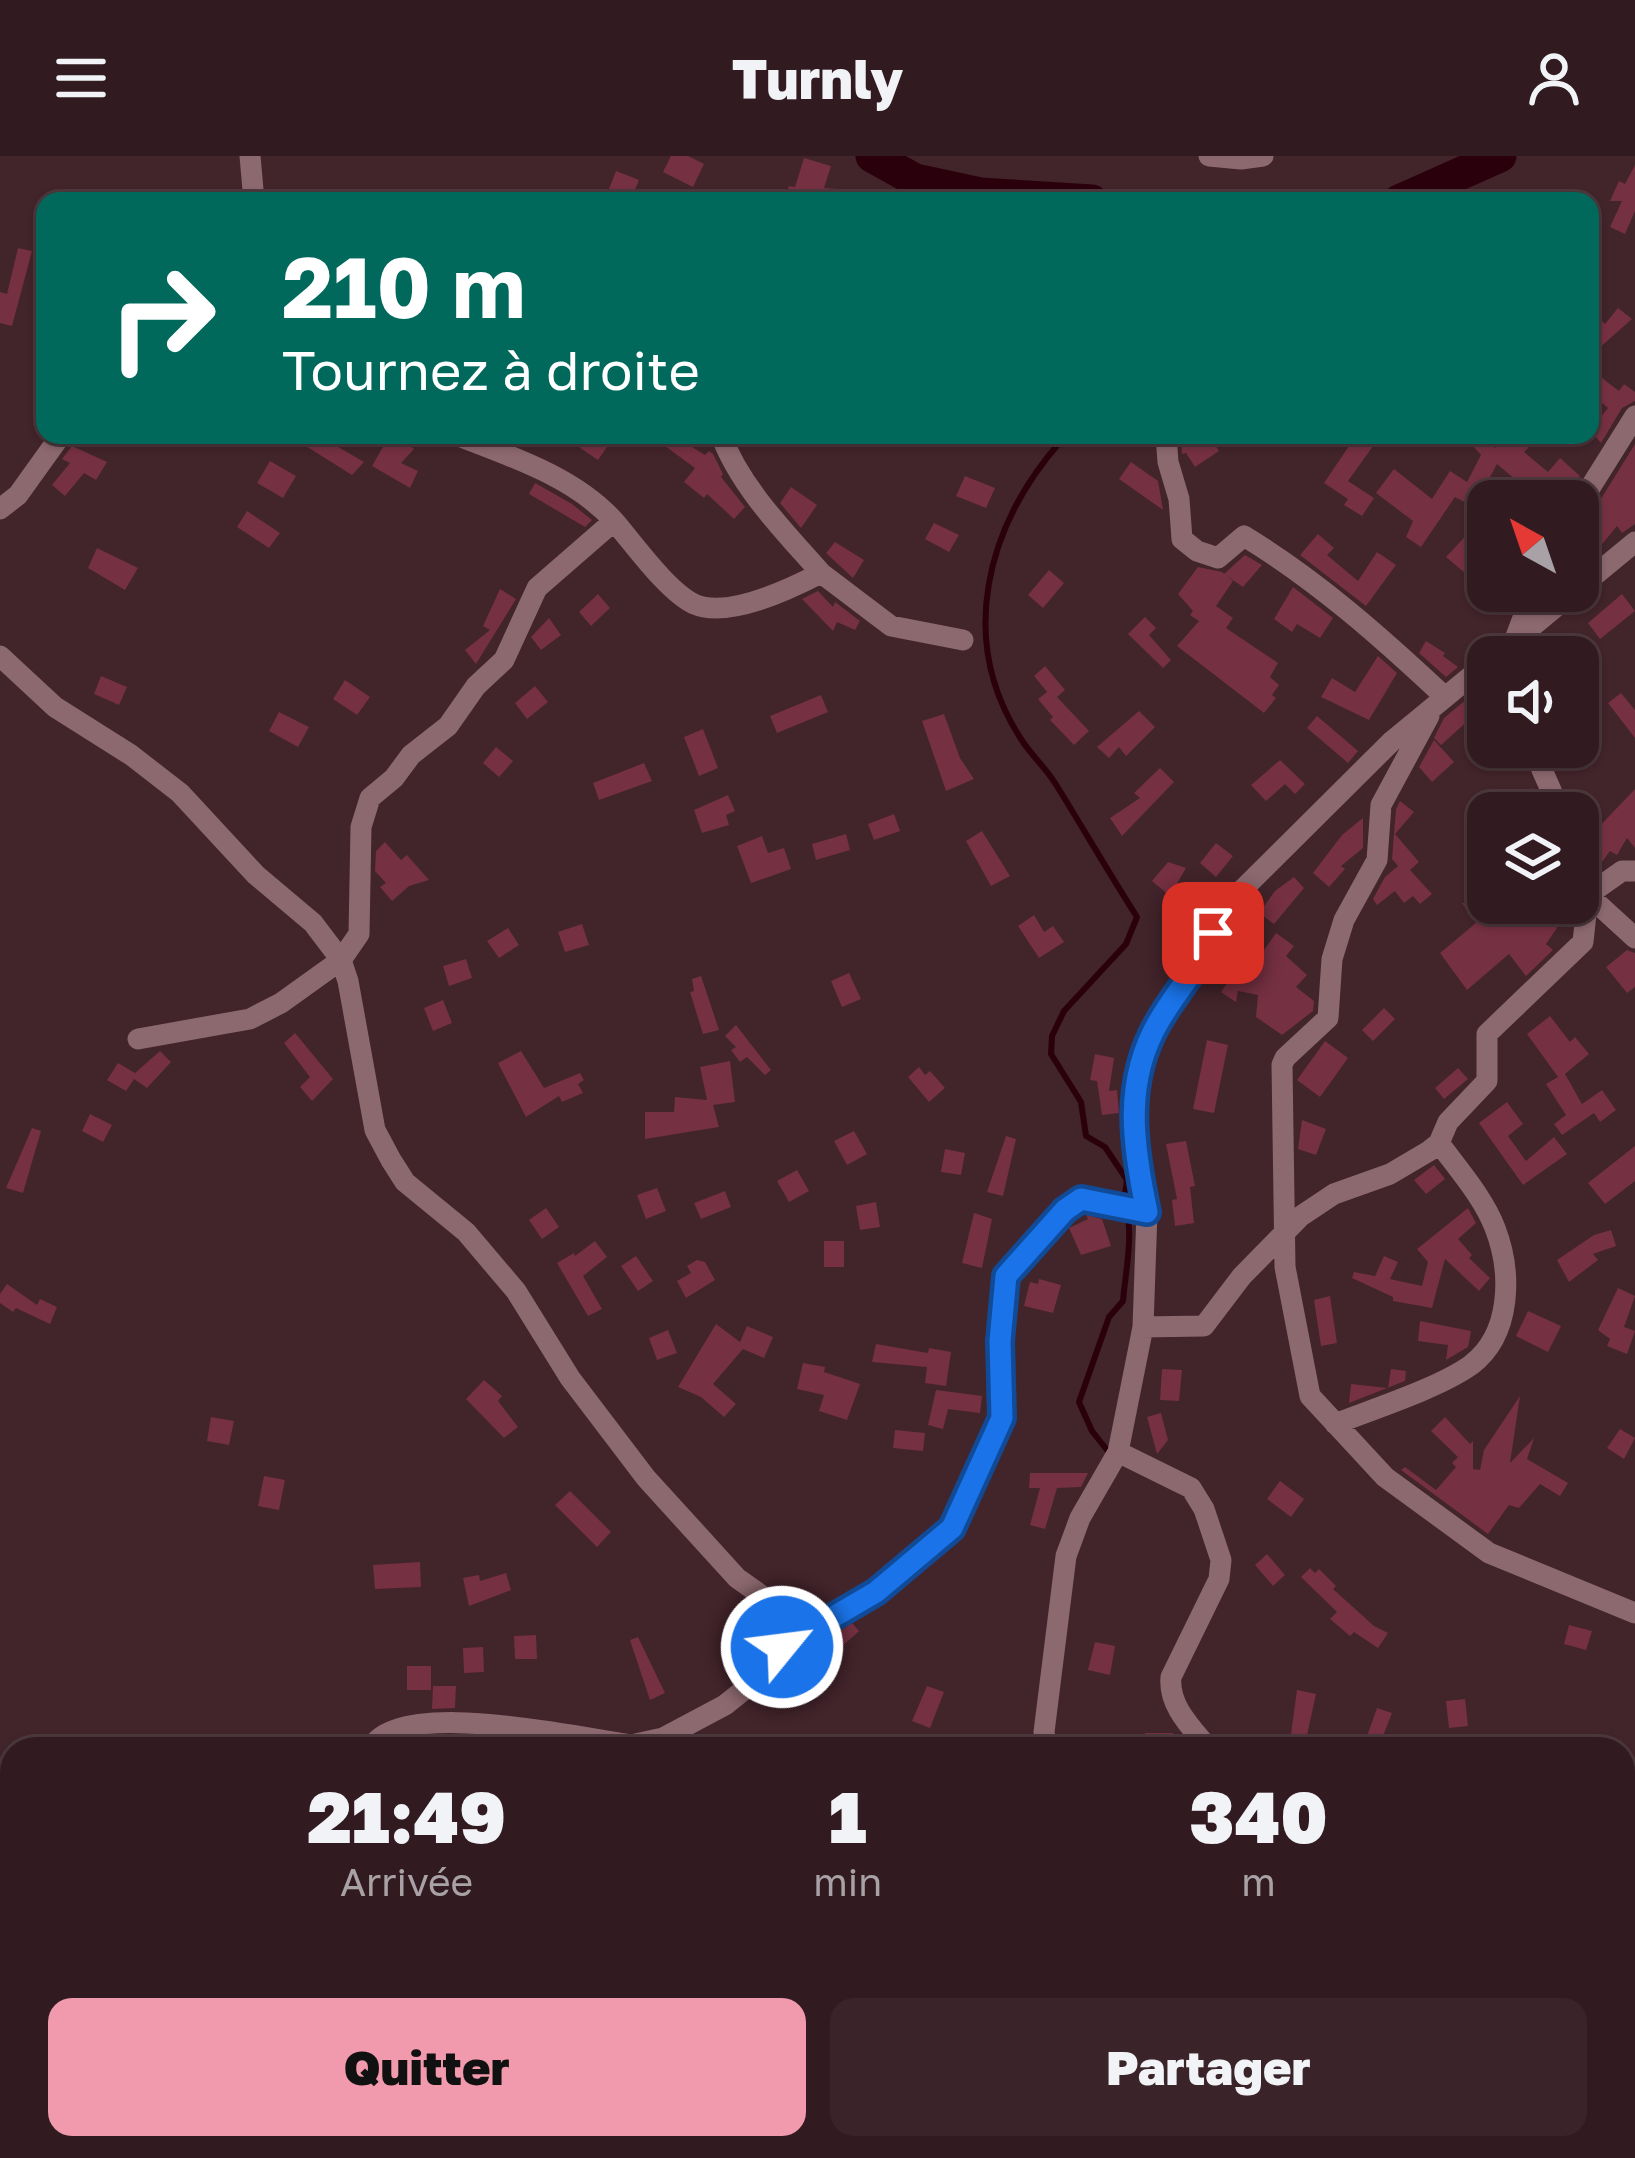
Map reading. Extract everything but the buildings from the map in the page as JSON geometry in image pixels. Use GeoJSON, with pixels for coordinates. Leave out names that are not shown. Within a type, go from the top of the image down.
{"type":"FeatureCollection","features":[{"type":"Feature","properties":{"kind":"street"},"geometry":{"type":"LineString","coordinates":[[250,156],[253,192]]}},
{"type":"Feature","properties":{"kind":"street"},"geometry":{"type":"LineString","coordinates":[[1209,156],[1263,156]]}},
{"type":"Feature","properties":{"kind":"street"},"geometry":{"type":"LineString","coordinates":[[1595,480],[1635,416]]}},
{"type":"Feature","properties":{"kind":"street"},"geometry":{"type":"LineString","coordinates":[[0,509],[18,495],[55,444]]}},
{"type":"Feature","properties":{"kind":"street"},"geometry":{"type":"LineString","coordinates":[[479,444],[589,497],[682,596],[697,605],[710,608],[766,599],[821,573]]}},
{"type":"Feature","properties":{"kind":"street"},"geometry":{"type":"LineString","coordinates":[[726,444],[773,518],[842,592],[891,626],[962,640]]}},
{"type":"Feature","properties":{"kind":"street"},"geometry":{"type":"LineString","coordinates":[[1167,444],[1179,500],[1178,530],[1186,545],[1213,559],[1223,556],[1239,537],[1261,546],[1370,626],[1440,701]]}},
{"type":"Feature","properties":{"kind":"street"},"geometry":{"type":"LineString","coordinates":[[137,1039],[250,1019],[341,960],[359,934],[361,827],[370,798],[411,755],[448,726],[476,686],[504,661],[537,588],[614,521]]}},
{"type":"Feature","properties":{"kind":"street"},"geometry":{"type":"LineString","coordinates":[[1599,572],[1635,542]]}},
{"type":"Feature","properties":{"kind":"street"},"geometry":{"type":"LineString","coordinates":[[1521,636],[1550,612]]}},
{"type":"Feature","properties":{"kind":"street"},"geometry":{"type":"LineString","coordinates":[[0,656],[55,707],[170,785],[256,875],[302,911],[341,960],[375,1130],[391,1160],[406,1182],[479,1246],[516,1291],[570,1378],[646,1478],[737,1578],[775,1605],[782,1617],[782,1647]]}},
{"type":"Feature","properties":{"kind":"street"},"geometry":{"type":"LineString","coordinates":[[1045,1737],[1066,1556],[1080,1518],[1118,1452],[1143,1327],[1147,1212],[1134,1152],[1139,1066],[1160,1019],[1192,977],[1234,898],[1392,741],[1467,681]]}},
{"type":"Feature","properties":{"kind":"street"},"geometry":{"type":"LineString","coordinates":[[1440,701],[1381,806],[1377,860],[1344,920],[1332,958],[1328,1018],[1282,1065],[1287,1282],[1306,1390],[1396,1486],[1489,1553],[1635,1613]]}},
{"type":"Feature","properties":{"kind":"street"},"geometry":{"type":"LineString","coordinates":[[1599,887],[1622,871],[1635,871]]}},
{"type":"Feature","properties":{"kind":"street"},"geometry":{"type":"LineString","coordinates":[[1599,905],[1635,938]]}},
{"type":"Feature","properties":{"kind":"street"},"geometry":{"type":"LineString","coordinates":[[1143,1327],[1204,1326],[1286,1230],[1334,1195],[1390,1174],[1438,1143],[1448,1122],[1487,1081],[1487,1034],[1583,942],[1585,924]]}},
{"type":"Feature","properties":{"kind":"street"},"geometry":{"type":"LineString","coordinates":[[1335,1424],[1466,1368],[1485,1350],[1502,1319],[1503,1257],[1495,1226],[1438,1143]]}},
{"type":"Feature","properties":{"kind":"street"},"geometry":{"type":"LineString","coordinates":[[660,1737],[737,1697],[782,1647],[876,1592],[952,1528],[1002,1418],[1002,1305],[1010,1270],[1081,1199],[1147,1212]]}},
{"type":"Feature","properties":{"kind":"street"},"geometry":{"type":"LineString","coordinates":[[1118,1452],[1191,1488],[1204,1509],[1221,1560],[1219,1580],[1169,1688],[1200,1737]]}},
{"type":"Feature","properties":{"kind":"street"},"geometry":{"type":"LineString","coordinates":[[377,1737],[386,1730],[436,1721],[579,1737]]}},
{"type":"Feature","properties":{"kind":"waterway"},"geometry":{"type":"LineString","coordinates":[[872,156],[915,180],[971,192]]}},
{"type":"Feature","properties":{"kind":"waterway"},"geometry":{"type":"LineString","coordinates":[[1419,192],[1500,156]]}},
{"type":"Feature","properties":{"kind":"waterway"},"geometry":{"type":"LineString","coordinates":[[1058,444],[1014,510],[998,547],[989,584],[989,662],[1001,701],[1021,739],[1055,783],[1137,917],[1126,944],[1064,1011],[1052,1036],[1051,1054],[1081,1102],[1086,1136],[1105,1147],[1127,1180],[1124,1201]]}},
{"type":"Feature","properties":{"kind":"waterway"},"geometry":{"type":"LineString","coordinates":[[1111,1455],[1092,1431],[1079,1402],[1109,1317],[1123,1301],[1127,1214]]}},
{"type":"Feature","properties":{"kind":"route"},"geometry":{"type":"LineString","coordinates":[[782,1647],[856,1606],[952,1528],[1002,1418],[1000,1341],[1004,1283],[1010,1270],[1081,1199],[1147,1212],[1134,1152],[1139,1066],[1160,1019],[1192,977],[1213,933]]}}]}
